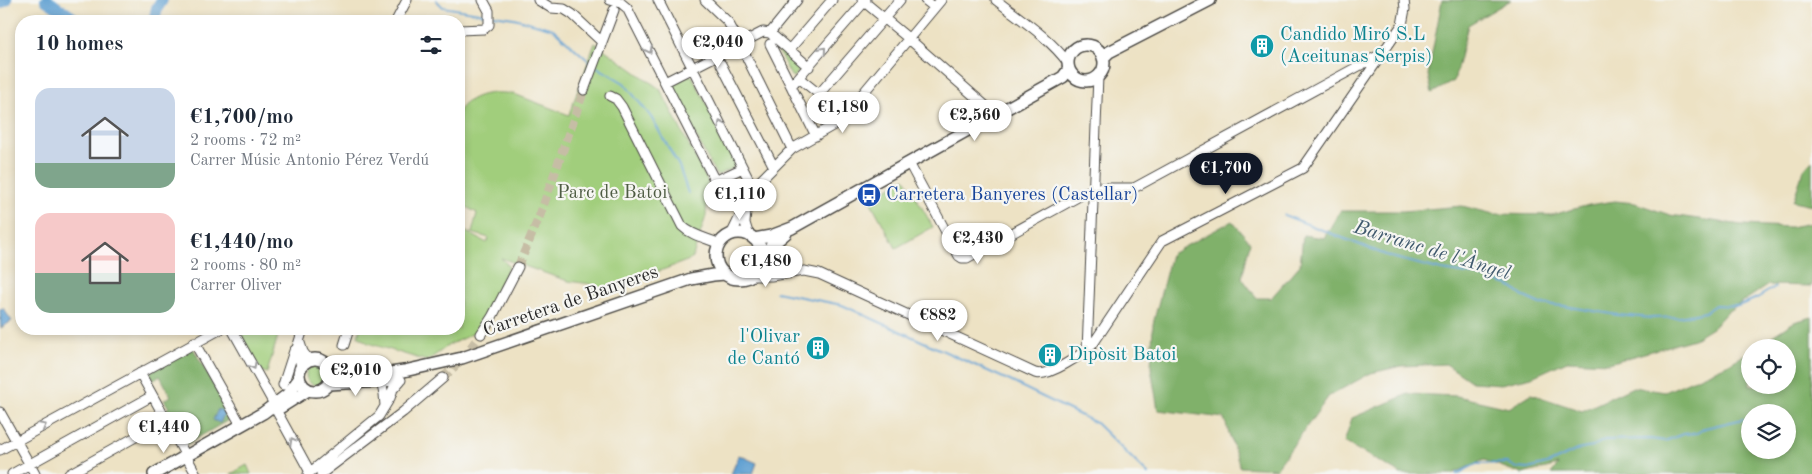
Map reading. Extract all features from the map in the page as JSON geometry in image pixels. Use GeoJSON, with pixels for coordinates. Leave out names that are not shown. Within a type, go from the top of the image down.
{"type":"FeatureCollection","features":[{"type":"Feature","properties":{"kind":"main road"},"geometry":{"type":"LineString","coordinates":[[1104,54],[1210,0]]}},
{"type":"Feature","properties":{"kind":"main road"},"geometry":{"type":"LineString","coordinates":[[792,228],[771,246],[751,276],[738,279],[725,274],[721,270],[717,259],[717,252],[720,244],[731,235],[771,236],[792,228],[996,115],[1067,66],[1077,47],[1083,45],[1095,47],[1104,54]]}},
{"type":"Feature","properties":{"kind":"main road"},"geometry":{"type":"LineString","coordinates":[[1067,66],[1079,80],[1096,80],[1103,68],[1104,54]]}},
{"type":"Feature","properties":{"kind":"main road"},"geometry":{"type":"LineString","coordinates":[[751,237],[758,244],[761,260]]}},
{"type":"Feature","properties":{"kind":"main road","name":"Carretera de Banyeres"},"geometry":{"type":"LineString","coordinates":[[691,279],[717,259]]}},
{"type":"Feature","properties":{"kind":"main road","name":"Carretera de Banyeres"},"geometry":{"type":"LineString","coordinates":[[329,384],[400,380],[691,279],[725,274]]}},
{"type":"Feature","properties":{"kind":"main road","name":"Carretera de Banyeres"},"geometry":{"type":"LineString","coordinates":[[331,371],[363,377],[404,371],[462,358]]}},
{"type":"Feature","properties":{"kind":"main road"},"geometry":{"type":"LineString","coordinates":[[275,407],[299,379],[305,364],[316,359],[323,361],[328,365],[332,378],[329,384],[321,391],[313,392],[302,385],[299,379]]}},
{"type":"Feature","properties":{"kind":"main road"},"geometry":{"type":"LineString","coordinates":[[154,474],[308,390]]}},
{"type":"Feature","properties":{"kind":"street"},"geometry":{"type":"LineString","coordinates":[[400,15],[407,0]]}},
{"type":"Feature","properties":{"kind":"street"},"geometry":{"type":"LineString","coordinates":[[538,0],[551,8],[564,10],[572,14],[602,42]]}},
{"type":"Feature","properties":{"kind":"street"},"geometry":{"type":"LineString","coordinates":[[610,0],[626,7],[713,177],[719,179],[743,168]]}},
{"type":"Feature","properties":{"kind":"street"},"geometry":{"type":"LineString","coordinates":[[658,0],[752,186]]}},
{"type":"Feature","properties":{"kind":"street"},"geometry":{"type":"LineString","coordinates":[[704,0],[728,22],[740,44]]}},
{"type":"Feature","properties":{"kind":"street"},"geometry":{"type":"LineString","coordinates":[[770,33],[798,0]]}},
{"type":"Feature","properties":{"kind":"street"},"geometry":{"type":"LineString","coordinates":[[790,50],[832,0]]}},
{"type":"Feature","properties":{"kind":"street"},"geometry":{"type":"LineString","coordinates":[[819,94],[900,0]]}},
{"type":"Feature","properties":{"kind":"street"},"geometry":{"type":"LineString","coordinates":[[925,0],[934,7]]}},
{"type":"Feature","properties":{"kind":"street"},"geometry":{"type":"LineString","coordinates":[[751,237],[745,223],[752,186],[792,149],[837,124],[941,0]]}},
{"type":"Feature","properties":{"kind":"street"},"geometry":{"type":"LineString","coordinates":[[996,0],[1067,66]]}},
{"type":"Feature","properties":{"kind":"street"},"geometry":{"type":"LineString","coordinates":[[751,276],[804,271],[819,274],[1040,375],[1045,375],[1087,350],[1093,344],[1162,241],[1303,168],[1402,25],[1405,10],[1404,0]]}},
{"type":"Feature","properties":{"kind":"street"},"geometry":{"type":"LineString","coordinates":[[791,86],[864,1],[996,115]]}},
{"type":"Feature","properties":{"kind":"street"},"geometry":{"type":"LineString","coordinates":[[465,30],[484,29],[489,25],[490,20],[485,3]]}},
{"type":"Feature","properties":{"kind":"street"},"geometry":{"type":"LineString","coordinates":[[584,90],[614,10]]}},
{"type":"Feature","properties":{"kind":"street"},"geometry":{"type":"LineString","coordinates":[[665,82],[765,31],[770,33],[809,67]]}},
{"type":"Feature","properties":{"kind":"street"},"geometry":{"type":"LineString","coordinates":[[770,44],[816,136]]}},
{"type":"Feature","properties":{"kind":"street"},"geometry":{"type":"LineString","coordinates":[[908,163],[959,256],[967,258],[1094,188],[1134,188],[1382,53]]}},
{"type":"Feature","properties":{"kind":"street"},"geometry":{"type":"LineString","coordinates":[[745,54],[792,149]]}},
{"type":"Feature","properties":{"kind":"street"},"geometry":{"type":"LineString","coordinates":[[721,64],[774,167]]}},
{"type":"Feature","properties":{"kind":"street"},"geometry":{"type":"LineString","coordinates":[[799,78],[845,115]]}},
{"type":"Feature","properties":{"kind":"street"},"geometry":{"type":"LineString","coordinates":[[1087,350],[1094,188],[1096,80]]}},
{"type":"Feature","properties":{"kind":"street"},"geometry":{"type":"LineString","coordinates":[[610,96],[616,99],[622,107],[682,226],[693,235],[704,237],[720,244]]}},
{"type":"Feature","properties":{"kind":"street"},"geometry":{"type":"LineString","coordinates":[[731,235],[747,205]]}},
{"type":"Feature","properties":{"kind":"street"},"geometry":{"type":"LineString","coordinates":[[761,260],[771,272],[779,274]]}},
{"type":"Feature","properties":{"kind":"street"},"geometry":{"type":"LineString","coordinates":[[481,334],[492,318],[518,267]]}},
{"type":"Feature","properties":{"kind":"street"},"geometry":{"type":"LineString","coordinates":[[0,450],[209,335]]}},
{"type":"Feature","properties":{"kind":"street"},"geometry":{"type":"LineString","coordinates":[[235,335],[309,473],[379,416],[393,389],[400,380]]}},
{"type":"Feature","properties":{"kind":"street"},"geometry":{"type":"LineString","coordinates":[[283,386],[294,350],[297,348],[301,335]]}},
{"type":"Feature","properties":{"kind":"street"},"geometry":{"type":"LineString","coordinates":[[344,345],[347,335]]}},
{"type":"Feature","properties":{"kind":"street"},"geometry":{"type":"LineString","coordinates":[[300,339],[305,364]]}},
{"type":"Feature","properties":{"kind":"street"},"geometry":{"type":"LineString","coordinates":[[194,342],[241,426]]}},
{"type":"Feature","properties":{"kind":"street"},"geometry":{"type":"LineString","coordinates":[[297,348],[305,364]]}},
{"type":"Feature","properties":{"kind":"street"},"geometry":{"type":"LineString","coordinates":[[140,373],[196,474]]}},
{"type":"Feature","properties":{"kind":"street"},"geometry":{"type":"LineString","coordinates":[[321,474],[443,378]]}},
{"type":"Feature","properties":{"kind":"street"},"geometry":{"type":"LineString","coordinates":[[381,382],[385,406]]}},
{"type":"Feature","properties":{"kind":"street"},"geometry":{"type":"LineString","coordinates":[[12,474],[152,396]]}},
{"type":"Feature","properties":{"kind":"street"},"geometry":{"type":"LineString","coordinates":[[0,412],[35,474]]}},
{"type":"Feature","properties":{"kind":"street"},"geometry":{"type":"LineString","coordinates":[[69,474],[166,420]]}},
{"type":"Feature","properties":{"kind":"green space"},"geometry":{"type":"Polygon","coordinates":[[[1442,0],[1511,0],[1468,25],[1454,81],[1432,93],[1428,75],[1442,0]]]}},
{"type":"Feature","properties":{"kind":"green space","name":"Parc de Batoi"},"geometry":{"type":"Polygon","coordinates":[[[595,43],[660,89],[708,182],[706,216],[692,259],[595,295],[591,284],[568,281],[501,258],[509,266],[476,332],[449,345],[427,361],[368,343],[358,336],[465,335],[465,231],[487,243],[489,238],[472,233],[477,213],[465,206],[465,103],[491,93],[506,93],[514,94],[569,115],[595,43]]]}},
{"type":"Feature","properties":{"kind":"green space"},"geometry":{"type":"Polygon","coordinates":[[[777,46],[801,66],[801,69],[794,77],[791,76],[777,46]]]}},
{"type":"Feature","properties":{"kind":"green space"},"geometry":{"type":"Polygon","coordinates":[[[689,75],[692,76],[739,165],[718,175],[716,175],[669,84],[689,75]]]}},
{"type":"Feature","properties":{"kind":"green space"},"geometry":{"type":"Polygon","coordinates":[[[1812,160],[1812,205],[1793,201],[1804,169],[1812,160]]]}},
{"type":"Feature","properties":{"kind":"green space"},"geometry":{"type":"Polygon","coordinates":[[[905,178],[933,227],[896,248],[869,199],[905,178]]]}},
{"type":"Feature","properties":{"kind":"green space"},"geometry":{"type":"Polygon","coordinates":[[[1615,201],[1635,203],[1670,215],[1742,225],[1790,227],[1812,223],[1812,286],[1768,285],[1727,312],[1712,328],[1694,339],[1609,363],[1567,361],[1532,377],[1501,384],[1472,382],[1446,364],[1402,366],[1371,373],[1329,396],[1276,469],[1240,467],[1224,418],[1158,410],[1151,368],[1153,324],[1171,254],[1232,221],[1250,242],[1242,278],[1257,298],[1271,298],[1300,265],[1303,235],[1324,238],[1340,211],[1403,211],[1462,206],[1494,214],[1552,215],[1589,205],[1615,201]]]}},
{"type":"Feature","properties":{"kind":"green space"},"geometry":{"type":"Polygon","coordinates":[[[1812,317],[1812,474],[1551,474],[1558,465],[1522,474],[1484,460],[1452,474],[1401,474],[1344,442],[1352,418],[1408,394],[1457,396],[1509,408],[1531,394],[1582,411],[1633,387],[1665,392],[1729,364],[1741,357],[1741,394],[1796,394],[1796,339],[1767,339],[1794,322],[1812,317]]]}},
{"type":"Feature","properties":{"kind":"green space"},"geometry":{"type":"Polygon","coordinates":[[[278,335],[267,373],[261,371],[241,336],[278,335]]]}},
{"type":"Feature","properties":{"kind":"green space"},"geometry":{"type":"Polygon","coordinates":[[[193,348],[232,418],[187,444],[183,442],[165,410],[169,408],[164,400],[171,396],[160,376],[154,380],[149,372],[193,348]]]}},
{"type":"Feature","properties":{"kind":"green space"},"geometry":{"type":"Polygon","coordinates":[[[316,365],[323,368],[326,375],[323,382],[316,385],[309,382],[306,375],[309,368],[316,365]]]}},
{"type":"Feature","properties":{"kind":"green space"},"geometry":{"type":"Polygon","coordinates":[[[247,465],[251,474],[231,474],[247,465]]]}},
{"type":"Feature","properties":{"kind":"water"},"geometry":{"type":"Polygon","coordinates":[[[3,308],[12,321],[1,328],[0,310],[3,308]]]}},
{"type":"Feature","properties":{"kind":"water"},"geometry":{"type":"Polygon","coordinates":[[[218,409],[225,412],[220,423],[213,420],[218,409]]]}},
{"type":"Feature","properties":{"kind":"water"},"geometry":{"type":"Polygon","coordinates":[[[739,455],[757,463],[753,474],[731,474],[739,455]]]}},
{"type":"Feature","properties":{"kind":"waterway"},"geometry":{"type":"LineString","coordinates":[[0,3],[6,0]]}},
{"type":"Feature","properties":{"kind":"waterway"},"geometry":{"type":"LineString","coordinates":[[46,0],[69,15]]}},
{"type":"Feature","properties":{"kind":"waterway"},"geometry":{"type":"LineString","coordinates":[[155,15],[162,0]]}},
{"type":"Feature","properties":{"kind":"waterway"},"geometry":{"type":"LineString","coordinates":[[436,0],[443,7],[485,14]]}},
{"type":"Feature","properties":{"kind":"waterway"},"geometry":{"type":"LineString","coordinates":[[493,15],[514,18],[553,29],[591,63]]}},
{"type":"Feature","properties":{"kind":"waterway"},"geometry":{"type":"LineString","coordinates":[[597,67],[624,83],[651,117],[679,166],[688,193]]}},
{"type":"Feature","properties":{"kind":"waterway","name":"Barranc de l'Àngel"},"geometry":{"type":"LineString","coordinates":[[1284,215],[1391,257],[1442,270],[1474,275],[1509,285],[1522,296],[1540,304],[1618,315],[1652,318],[1680,317],[1705,312],[1715,305],[1738,306],[1757,298],[1775,287]]}},
{"type":"Feature","properties":{"kind":"waterway"},"geometry":{"type":"LineString","coordinates":[[776,292],[842,305],[1010,381],[1096,423],[1148,474]]}},
{"type":"Feature","properties":{"kind":"waterway"},"geometry":{"type":"LineString","coordinates":[[1457,474],[1476,464],[1508,463],[1517,468],[1528,469],[1550,463],[1577,450],[1592,447],[1604,440],[1650,439],[1665,441],[1683,434],[1697,433],[1705,428],[1741,419]]}},
{"type":"Feature","properties":{"kind":"tunnel"},"geometry":{"type":"LineString","coordinates":[[518,267],[540,215],[584,90]]}},
{"type":"Feature","properties":{"kind":"tunnel"},"geometry":{"type":"LineString","coordinates":[[443,378],[463,358],[481,334]]}},
{"type":"Feature","properties":{"kind":"place","name":"Candido Miró S.L (Aceitunas Serpis)"},"geometry":{"type":"Point","coordinates":[1262,46]}},
{"type":"Feature","properties":{"kind":"place","name":"Carretera Banyeres (Castellar)"},"geometry":{"type":"Point","coordinates":[869,195]}},
{"type":"Feature","properties":{"kind":"place","name":"l'Olivar de Cantó"},"geometry":{"type":"Point","coordinates":[818,348]}},
{"type":"Feature","properties":{"kind":"place","name":"Dipòsit Batoi"},"geometry":{"type":"Point","coordinates":[1050,355]}}]}
